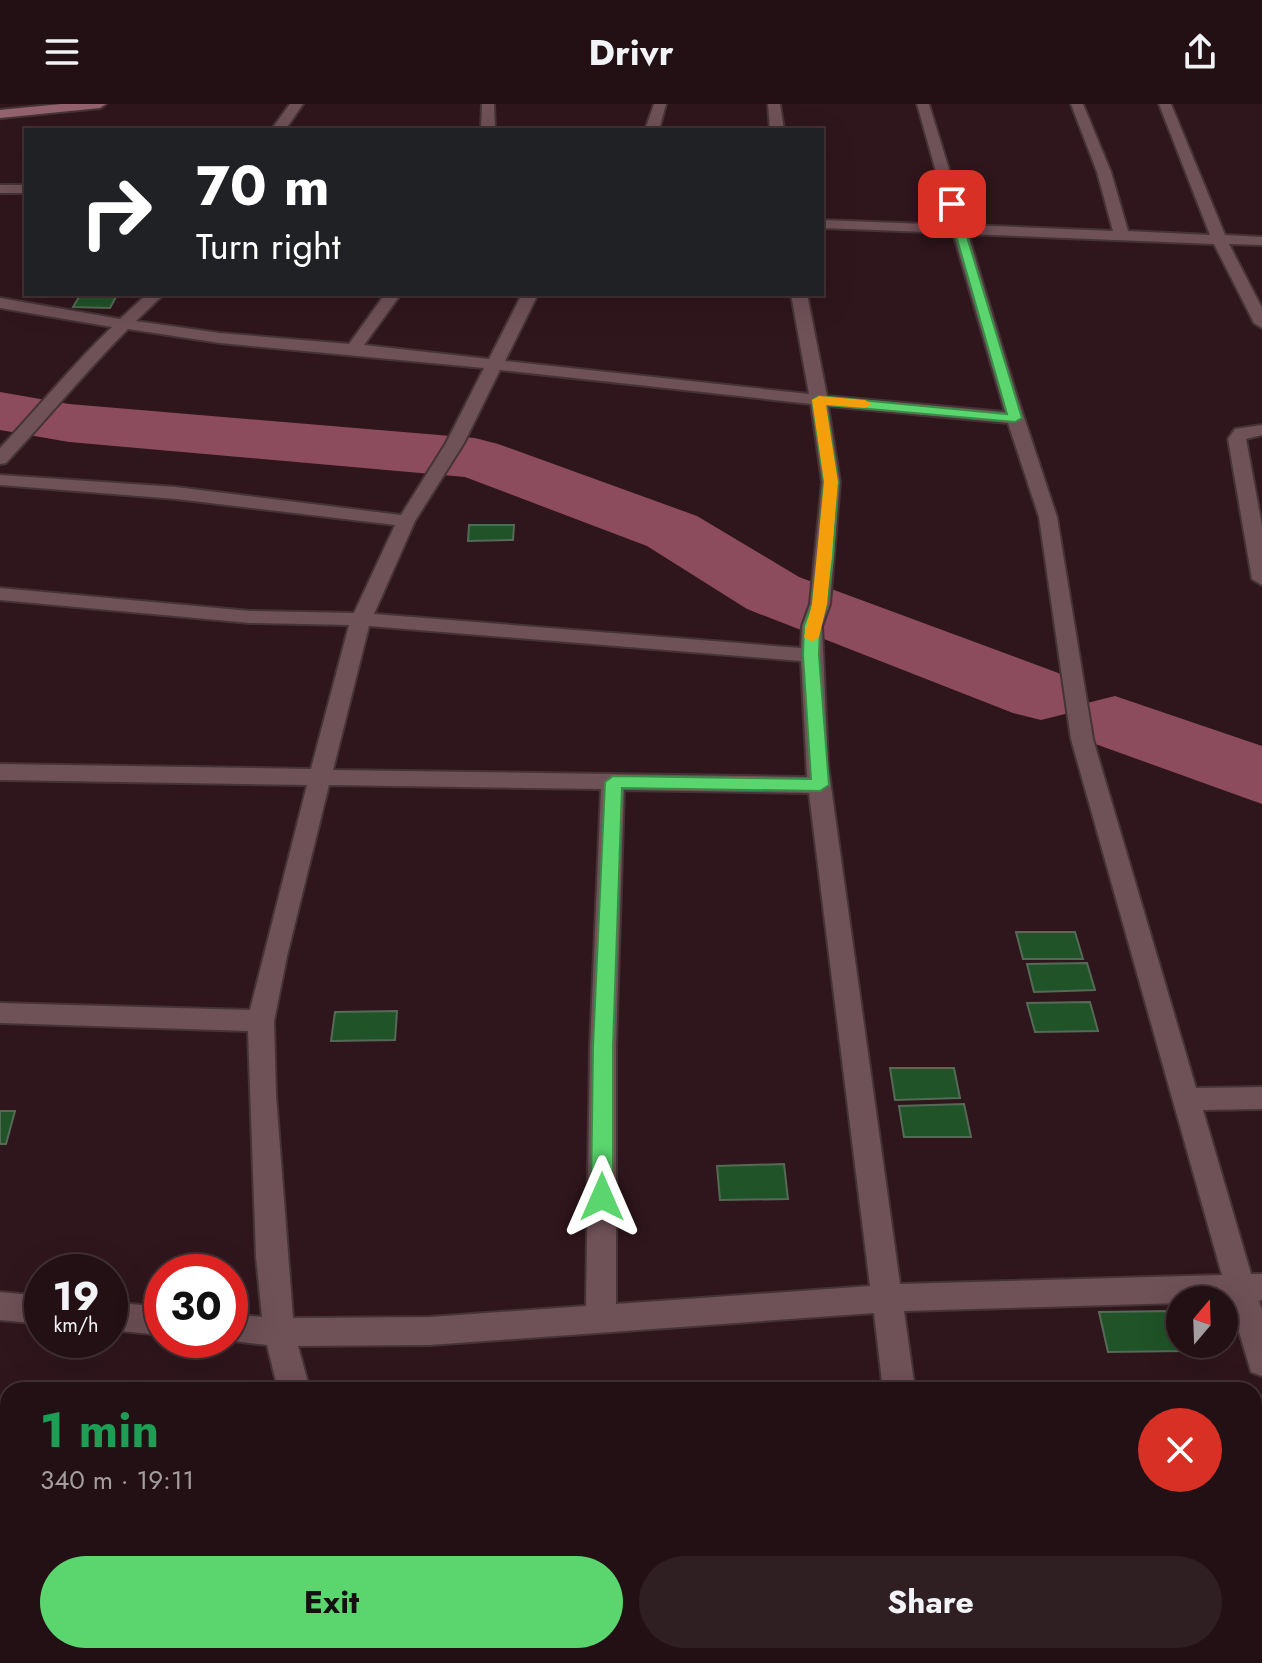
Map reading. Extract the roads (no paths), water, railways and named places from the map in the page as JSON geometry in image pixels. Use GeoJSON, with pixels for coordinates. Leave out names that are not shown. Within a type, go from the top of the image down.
{"type":"FeatureCollection","features":[{"type":"Feature","properties":{"kind":"street"},"geometry":{"type":"LineString","coordinates":[[0,114],[31,108],[100,104]]}},
{"type":"Feature","properties":{"kind":"street"},"geometry":{"type":"LineString","coordinates":[[279,128],[297,104]]}},
{"type":"Feature","properties":{"kind":"street"},"geometry":{"type":"LineString","coordinates":[[488,104],[488,128]]}},
{"type":"Feature","properties":{"kind":"street"},"geometry":{"type":"LineString","coordinates":[[653,128],[660,104]]}},
{"type":"Feature","properties":{"kind":"street"},"geometry":{"type":"LineString","coordinates":[[774,104],[777,128]]}},
{"type":"Feature","properties":{"kind":"street"},"geometry":{"type":"LineString","coordinates":[[923,104],[1015,418],[1048,517],[1082,739],[1186,1099],[1251,1287],[1262,1362]]}},
{"type":"Feature","properties":{"kind":"street"},"geometry":{"type":"LineString","coordinates":[[1077,104],[1104,172],[1122,237]]}},
{"type":"Feature","properties":{"kind":"street"},"geometry":{"type":"LineString","coordinates":[[1165,104],[1219,239],[1262,323]]}},
{"type":"Feature","properties":{"kind":"street"},"geometry":{"type":"LineString","coordinates":[[0,189],[24,189]]}},
{"type":"Feature","properties":{"kind":"street"},"geometry":{"type":"LineString","coordinates":[[824,224],[1262,241]]}},
{"type":"Feature","properties":{"kind":"street"},"geometry":{"type":"LineString","coordinates":[[0,459],[80,367],[154,296]]}},
{"type":"Feature","properties":{"kind":"street"},"geometry":{"type":"LineString","coordinates":[[353,349],[392,296]]}},
{"type":"Feature","properties":{"kind":"street"},"geometry":{"type":"LineString","coordinates":[[292,1382],[279,1332],[271,1257],[261,1021],[318,776],[361,619],[406,521],[455,443],[498,363],[529,296]]}},
{"type":"Feature","properties":{"kind":"street"},"geometry":{"type":"LineString","coordinates":[[799,296],[831,482],[811,655],[820,785],[898,1382]]}},
{"type":"Feature","properties":{"kind":"street"},"geometry":{"type":"LineString","coordinates":[[0,303],[220,338],[498,363],[819,400],[1015,418]]}},
{"type":"Feature","properties":{"kind":"street"},"geometry":{"type":"LineString","coordinates":[[1262,430],[1241,433],[1237,439],[1262,579]]}},
{"type":"Feature","properties":{"kind":"street"},"geometry":{"type":"LineString","coordinates":[[0,480],[176,493],[406,521]]}},
{"type":"Feature","properties":{"kind":"street"},"geometry":{"type":"LineString","coordinates":[[0,594],[250,617],[361,619],[811,655]]}},
{"type":"Feature","properties":{"kind":"street"},"geometry":{"type":"LineString","coordinates":[[0,772],[820,785]]}},
{"type":"Feature","properties":{"kind":"street"},"geometry":{"type":"LineString","coordinates":[[601,1318],[603,1047],[613,782]]}},
{"type":"Feature","properties":{"kind":"street"},"geometry":{"type":"LineString","coordinates":[[0,1013],[261,1021]]}},
{"type":"Feature","properties":{"kind":"street"},"geometry":{"type":"LineString","coordinates":[[1186,1099],[1262,1098]]}},
{"type":"Feature","properties":{"kind":"street"},"geometry":{"type":"LineString","coordinates":[[248,1329],[430,1331],[887,1298],[1251,1287]]}},
{"type":"Feature","properties":{"kind":"street"},"geometry":{"type":"LineString","coordinates":[[0,1306],[24,1308]]}},
{"type":"Feature","properties":{"kind":"waterway"},"geometry":{"type":"LineString","coordinates":[[0,411],[69,423],[475,458],[672,531],[773,593],[1041,695]]}},
{"type":"Feature","properties":{"kind":"waterway"},"geometry":{"type":"LineString","coordinates":[[1115,722],[1262,776]]}}]}
